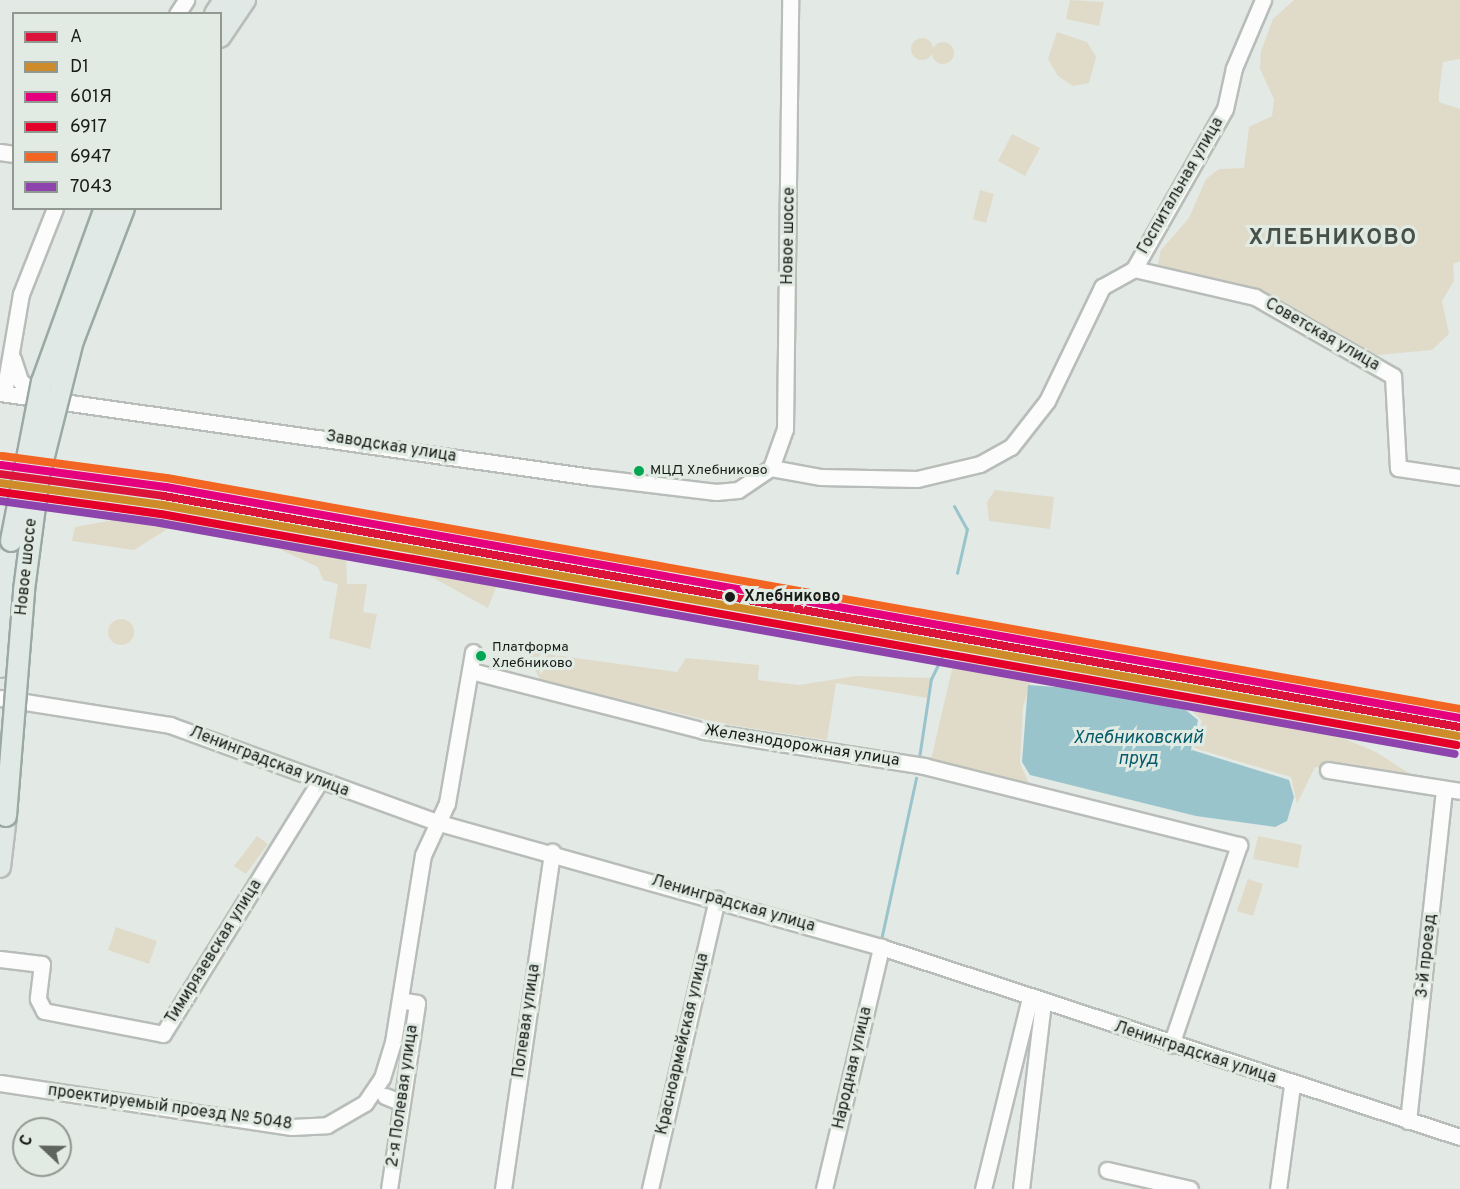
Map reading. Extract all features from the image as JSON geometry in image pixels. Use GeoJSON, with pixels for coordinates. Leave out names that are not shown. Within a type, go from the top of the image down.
{"type":"FeatureCollection","features":[{"type":"Feature","properties":{"kind":"main road"},"geometry":{"type":"LineString","coordinates":[[222,34],[245,0]]}},
{"type":"Feature","properties":{"kind":"main road","name":"Новое шоссе"},"geometry":{"type":"LineString","coordinates":[[0,667],[11,541],[42,382],[104,210]]}},
{"type":"Feature","properties":{"kind":"main road","name":"Новое шоссе"},"geometry":{"type":"LineString","coordinates":[[0,867],[24,590],[39,476],[73,341],[123,210]]}},
{"type":"Feature","properties":{"kind":"street","name":"Новое шоссе"},"geometry":{"type":"LineString","coordinates":[[771,468],[781,448],[787,409],[790,0]]}},
{"type":"Feature","properties":{"kind":"street","name":"Госпитальная улица"},"geometry":{"type":"LineString","coordinates":[[771,468],[894,480],[956,471],[1000,455],[1033,426],[1102,287],[1134,269],[1226,109],[1237,60],[1263,0]]}},
{"type":"Feature","properties":{"kind":"street"},"geometry":{"type":"LineString","coordinates":[[2,393],[10,347],[29,268],[55,210]]}},
{"type":"Feature","properties":{"kind":"street","name":"Советская улица"},"geometry":{"type":"LineString","coordinates":[[1134,269],[1256,297],[1393,376],[1398,468],[1460,477]]}},
{"type":"Feature","properties":{"kind":"street"},"geometry":{"type":"LineString","coordinates":[[0,365],[10,347]]}},
{"type":"Feature","properties":{"kind":"street"},"geometry":{"type":"LineString","coordinates":[[10,347],[20,381],[45,399]]}},
{"type":"Feature","properties":{"kind":"street","name":"Заводская улица"},"geometry":{"type":"LineString","coordinates":[[2,393],[716,492],[738,490],[771,468]]}},
{"type":"Feature","properties":{"kind":"street"},"geometry":{"type":"LineString","coordinates":[[0,603],[11,541]]}},
{"type":"Feature","properties":{"kind":"street"},"geometry":{"type":"LineString","coordinates":[[436,822],[447,803],[474,652]]}},
{"type":"Feature","properties":{"kind":"street","name":"Железнодорожная улица"},"geometry":{"type":"LineString","coordinates":[[471,671],[704,731],[770,744],[824,746],[924,766],[1239,845],[1171,1045]]}},
{"type":"Feature","properties":{"kind":"street","name":"Ленинградская улица"},"geometry":{"type":"LineString","coordinates":[[0,698],[170,725],[319,782],[436,822],[552,852],[881,947],[1171,1045],[1460,1137]]}},
{"type":"Feature","properties":{"kind":"street"},"geometry":{"type":"LineString","coordinates":[[1328,770],[1460,791]]}},
{"type":"Feature","properties":{"kind":"street","name":"Тимирязевская улица"},"geometry":{"type":"LineString","coordinates":[[1,957],[42,964],[38,999],[44,1011],[164,1034],[319,782]]}},
{"type":"Feature","properties":{"kind":"street","name":"3-й проезд"},"geometry":{"type":"LineString","coordinates":[[1408,1121],[1444,790]]}},
{"type":"Feature","properties":{"kind":"street","name":"проектируемый проезд № 5048"},"geometry":{"type":"LineString","coordinates":[[0,1083],[285,1126],[327,1125],[353,1112],[375,1090],[388,1063],[423,855],[436,822]]}},
{"type":"Feature","properties":{"kind":"street","name":"Полевая улица"},"geometry":{"type":"LineString","coordinates":[[503,1189],[552,852]]}},
{"type":"Feature","properties":{"kind":"street","name":"Красноармейская улица"},"geometry":{"type":"LineString","coordinates":[[650,1189],[717,899]]}},
{"type":"Feature","properties":{"kind":"street","name":"Народная улица"},"geometry":{"type":"LineString","coordinates":[[824,1189],[881,947]]}},
{"type":"Feature","properties":{"kind":"street","name":"2-я Полевая улица"},"geometry":{"type":"LineString","coordinates":[[389,1189],[417,1003],[400,1000]]}},
{"type":"Feature","properties":{"kind":"street"},"geometry":{"type":"LineString","coordinates":[[982,1189],[1036,1000]]}},
{"type":"Feature","properties":{"kind":"street"},"geometry":{"type":"LineString","coordinates":[[1021,1189],[1036,1000]]}},
{"type":"Feature","properties":{"kind":"street"},"geometry":{"type":"LineString","coordinates":[[1278,1189],[1292,1084]]}},
{"type":"Feature","properties":{"kind":"street"},"geometry":{"type":"LineString","coordinates":[[385,1096],[402,1103]]}},
{"type":"Feature","properties":{"kind":"street"},"geometry":{"type":"LineString","coordinates":[[1107,1170],[1190,1189]]}},
{"type":"Feature","properties":{"kind":"shaded area"},"geometry":{"type":"Polygon","coordinates":[[[1070,0],[1104,2],[1099,26],[1066,19],[1070,0]]]}},
{"type":"Feature","properties":{"kind":"shaded area"},"geometry":{"type":"Polygon","coordinates":[[[1294,0],[1460,0],[1460,59],[1443,62],[1439,102],[1460,109],[1460,261],[1453,264],[1454,281],[1442,301],[1449,334],[1432,350],[1377,355],[1233,283],[1162,274],[1157,267],[1161,250],[1189,218],[1206,179],[1219,169],[1244,168],[1249,127],[1272,116],[1274,99],[1260,69],[1261,51],[1273,19],[1294,0]]]}},
{"type":"Feature","properties":{"kind":"shaded area"},"geometry":{"type":"Polygon","coordinates":[[[1057,32],[1087,42],[1096,57],[1089,83],[1073,86],[1058,76],[1048,59],[1057,32]]]}},
{"type":"Feature","properties":{"kind":"shaded area"},"geometry":{"type":"Polygon","coordinates":[[[922,38],[930,41],[933,49],[930,57],[922,60],[914,57],[911,49],[914,41],[922,38]]]}},
{"type":"Feature","properties":{"kind":"shaded area"},"geometry":{"type":"Polygon","coordinates":[[[943,42],[951,45],[954,53],[951,61],[943,64],[935,61],[932,53],[935,45],[943,42]]]}},
{"type":"Feature","properties":{"kind":"shaded area"},"geometry":{"type":"Polygon","coordinates":[[[1012,134],[1040,148],[1025,176],[998,161],[1012,134]]]}},
{"type":"Feature","properties":{"kind":"shaded area"},"geometry":{"type":"Polygon","coordinates":[[[980,190],[994,194],[986,223],[973,219],[980,190]]]}},
{"type":"Feature","properties":{"kind":"shaded area"},"geometry":{"type":"Polygon","coordinates":[[[995,490],[1054,497],[1050,529],[989,521],[987,502],[995,490]]]}},
{"type":"Feature","properties":{"kind":"shaded area"},"geometry":{"type":"Polygon","coordinates":[[[163,511],[500,577],[488,608],[417,569],[346,554],[347,584],[367,584],[363,612],[377,614],[370,649],[329,638],[338,584],[323,580],[318,567],[279,549],[169,528],[134,550],[72,541],[75,527],[163,511]]]}},
{"type":"Feature","properties":{"kind":"shaded area"},"geometry":{"type":"Polygon","coordinates":[[[121,619],[130,623],[134,632],[130,641],[121,645],[112,641],[108,632],[112,623],[121,619]]]}},
{"type":"Feature","properties":{"kind":"shaded area"},"geometry":{"type":"Polygon","coordinates":[[[525,651],[677,672],[686,658],[759,665],[758,680],[799,685],[856,676],[933,678],[928,698],[836,683],[827,740],[724,724],[541,681],[525,651]]]}},
{"type":"Feature","properties":{"kind":"shaded area"},"geometry":{"type":"Polygon","coordinates":[[[954,661],[1018,666],[1060,679],[1170,693],[1309,724],[1376,752],[1424,783],[1315,767],[1297,804],[1291,777],[1194,748],[1202,721],[1185,704],[1031,681],[1023,707],[1020,763],[1032,790],[930,764],[954,661]]]}},
{"type":"Feature","properties":{"kind":"shaded area"},"geometry":{"type":"Polygon","coordinates":[[[257,836],[268,844],[246,874],[234,866],[257,836]]]}},
{"type":"Feature","properties":{"kind":"shaded area"},"geometry":{"type":"Polygon","coordinates":[[[1258,836],[1302,845],[1298,868],[1253,859],[1258,836]]]}},
{"type":"Feature","properties":{"kind":"shaded area"},"geometry":{"type":"Polygon","coordinates":[[[1248,879],[1263,884],[1253,916],[1237,911],[1248,879]]]}},
{"type":"Feature","properties":{"kind":"shaded area"},"geometry":{"type":"Polygon","coordinates":[[[116,927],[157,941],[149,964],[108,950],[116,927]]]}},
{"type":"Feature","properties":{"kind":"water","name":"Хлебниковский пруд"},"geometry":{"type":"Polygon","coordinates":[[[1028,685],[1097,690],[1182,707],[1198,720],[1192,750],[1289,780],[1294,797],[1287,821],[1275,827],[1196,816],[1030,775],[1022,762],[1028,685]]]}},
{"type":"Feature","properties":{"kind":"waterway"},"geometry":{"type":"LineString","coordinates":[[954,506],[967,529],[957,573]]}},
{"type":"Feature","properties":{"kind":"waterway"},"geometry":{"type":"LineString","coordinates":[[919,758],[931,679],[942,656]]}},
{"type":"Feature","properties":{"kind":"waterway"},"geometry":{"type":"LineString","coordinates":[[881,940],[916,778]]}},
{"type":"Feature","properties":{"kind":"transit line","name":"6947"},"geometry":{"type":"LineString","coordinates":[[2,456],[167,478],[1460,709]]}},
{"type":"Feature","properties":{"kind":"transit line","name":"601Я"},"geometry":{"type":"LineString","coordinates":[[1,465],[166,487],[1460,718]]}},
{"type":"Feature","properties":{"kind":"transit line","name":"A"},"geometry":{"type":"LineString","coordinates":[[0,474],[164,496],[1460,727]]}},
{"type":"Feature","properties":{"kind":"transit line","name":"D1"},"geometry":{"type":"LineString","coordinates":[[0,483],[163,505],[1458,736]]}},
{"type":"Feature","properties":{"kind":"transit line","name":"6917"},"geometry":{"type":"LineString","coordinates":[[0,492],[161,514],[1457,745]]}},
{"type":"Feature","properties":{"kind":"transit line","name":"7043"},"geometry":{"type":"LineString","coordinates":[[0,501],[160,523],[1455,754]]}},
{"type":"Feature","properties":{"kind":"place","name":"МЦД Хлебниково"},"geometry":{"type":"Point","coordinates":[639,471]}},
{"type":"Feature","properties":{"kind":"place","name":"Хлебниково"},"geometry":{"type":"Point","coordinates":[730,597]}},
{"type":"Feature","properties":{"kind":"place","name":"Платформа Хлебниково"},"geometry":{"type":"Point","coordinates":[481,656]}},
{"type":"Feature","properties":{"kind":"district","name":"ХЛЕБНИКОВО"},"geometry":{"type":"Point","coordinates":[1333,239]}}]}
